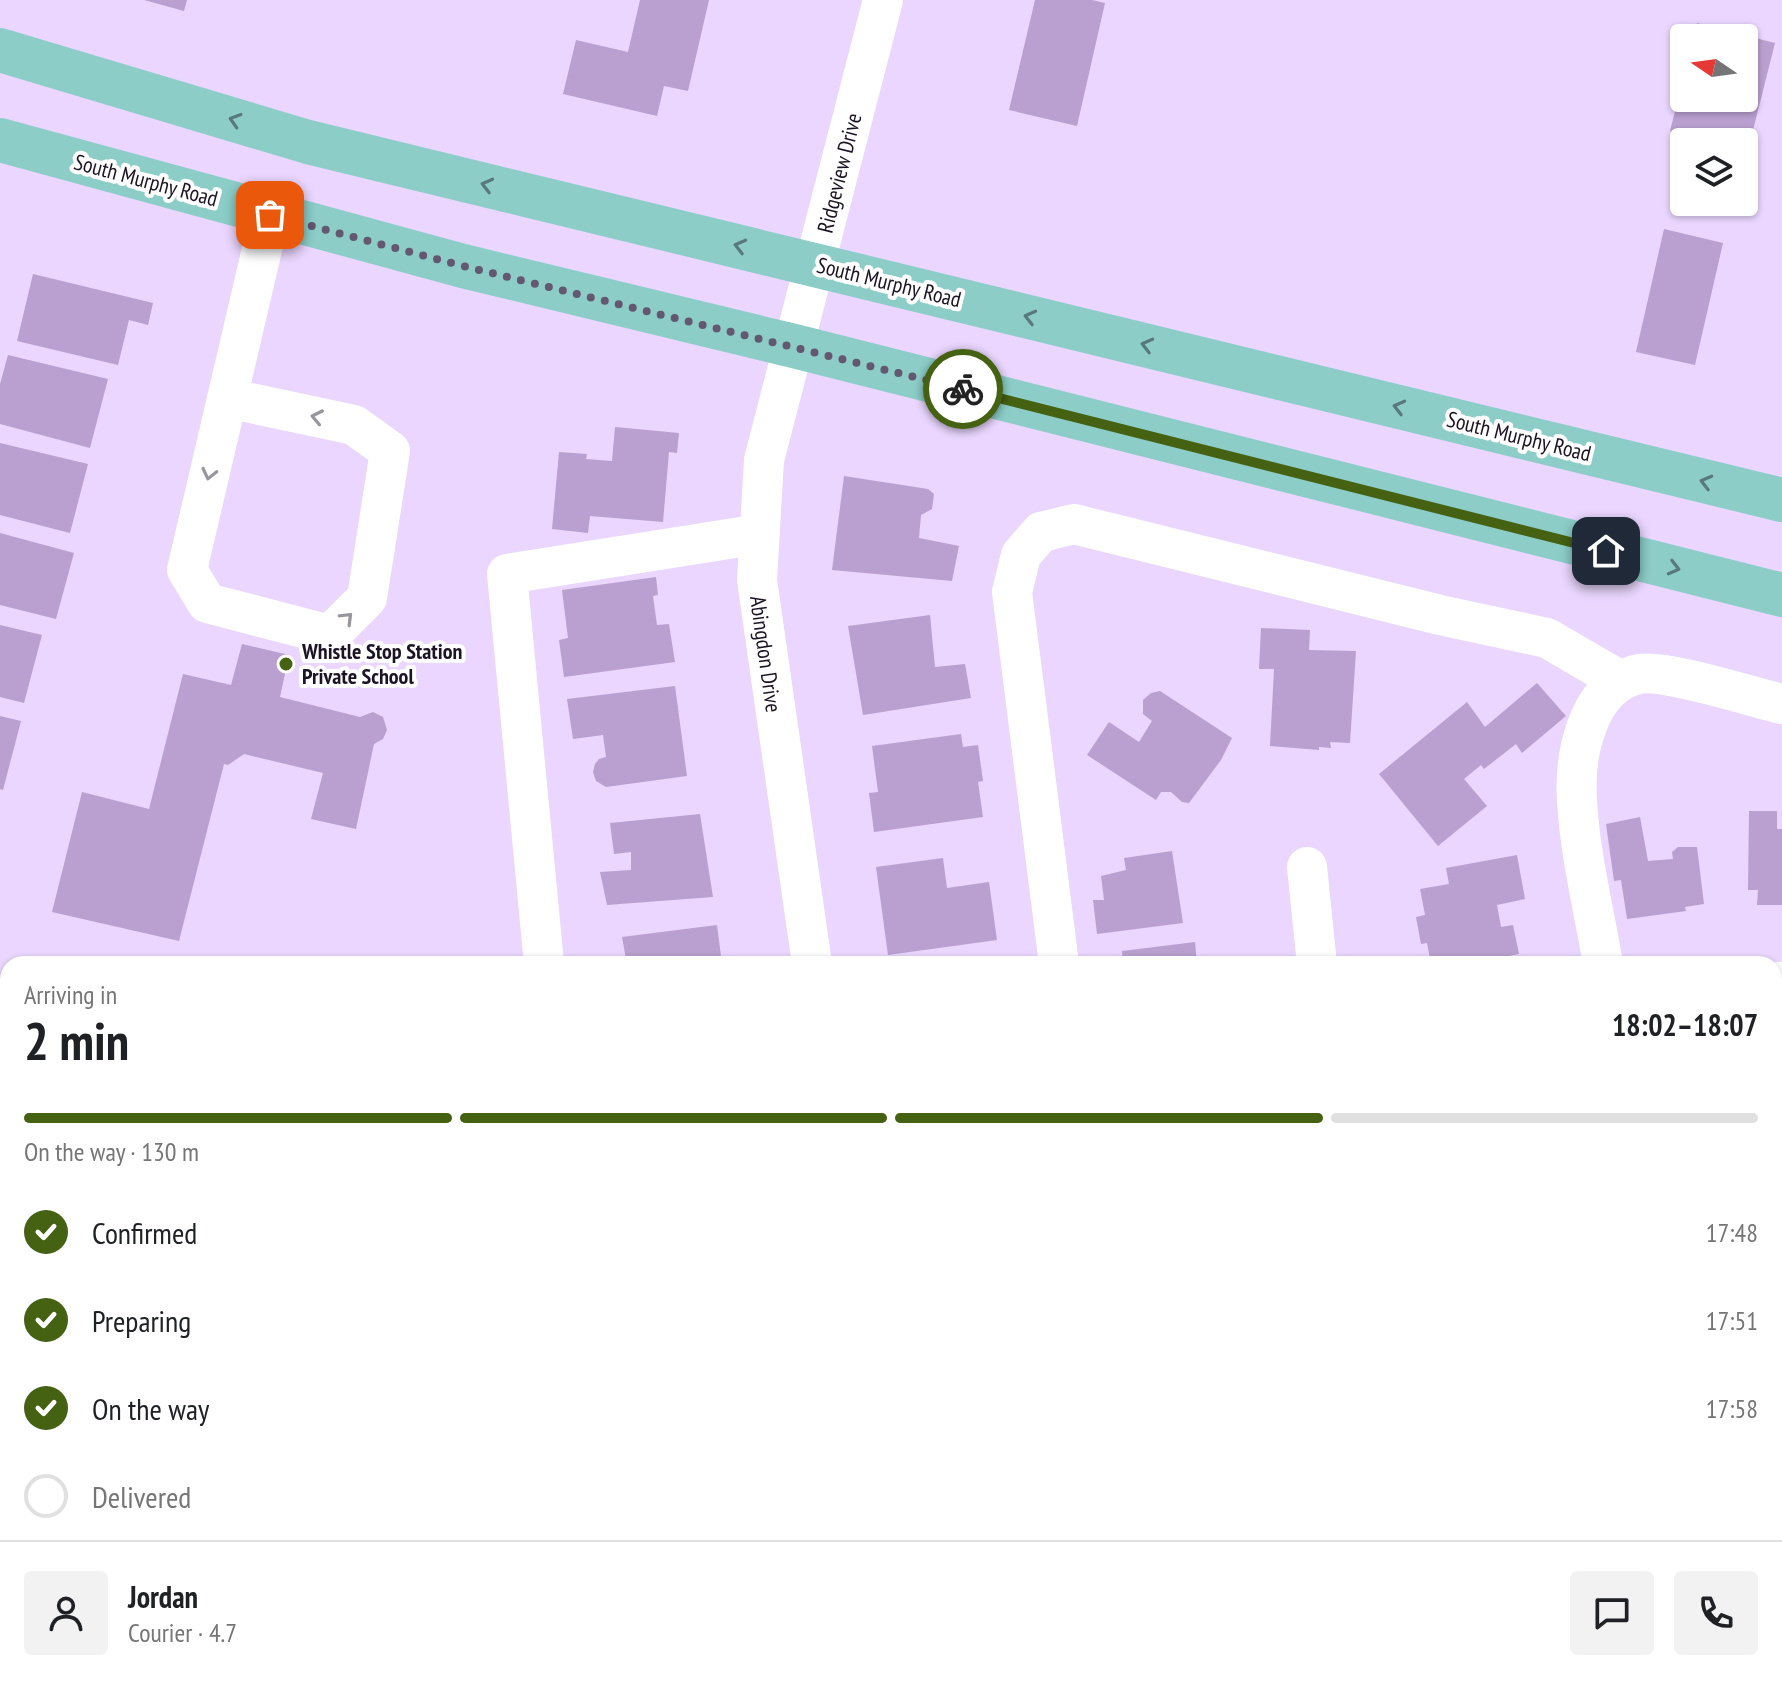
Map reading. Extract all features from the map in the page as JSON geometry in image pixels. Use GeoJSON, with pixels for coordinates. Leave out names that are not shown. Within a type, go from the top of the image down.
{"type":"FeatureCollection","features":[{"type":"Feature","properties":{"kind":"main road","name":"South Murphy Road"},"geometry":{"type":"LineString","coordinates":[[0,50],[308,142],[1782,500]]}},
{"type":"Feature","properties":{"kind":"main road","name":"South Murphy Road"},"geometry":{"type":"LineString","coordinates":[[0,140],[463,266],[794,346],[1782,595]]}},
{"type":"Feature","properties":{"kind":"street","name":"Ridgeview Drive"},"geometry":{"type":"LineString","coordinates":[[794,346],[883,0]]}},
{"type":"Feature","properties":{"kind":"street"},"geometry":{"type":"LineString","coordinates":[[227,398],[354,425],[390,451],[367,598],[330,635],[207,603],[187,570],[227,398],[270,215]]}},
{"type":"Feature","properties":{"kind":"street","name":"Abingdon Drive"},"geometry":{"type":"LineString","coordinates":[[794,346],[764,460],[757,580],[811,956]]}},
{"type":"Feature","properties":{"kind":"street"},"geometry":{"type":"LineString","coordinates":[[1058,956],[1012,592],[1021,555],[1041,532],[1074,524],[1440,615],[1547,638],[1619,680]]}},
{"type":"Feature","properties":{"kind":"street"},"geometry":{"type":"LineString","coordinates":[[543,956],[507,574],[760,534]]}},
{"type":"Feature","properties":{"kind":"street"},"geometry":{"type":"LineString","coordinates":[[1602,956],[1576,798],[1579,762],[1588,724],[1599,699],[1619,680],[1642,673],[1668,676],[1782,704]]}},
{"type":"Feature","properties":{"kind":"street"},"geometry":{"type":"LineString","coordinates":[[1307,867],[1316,956]]}},
{"type":"Feature","properties":{"kind":"building"},"geometry":{"type":"Polygon","coordinates":[[[144,0],[187,0],[184,11],[144,0]]]}},
{"type":"Feature","properties":{"kind":"building"},"geometry":{"type":"Polygon","coordinates":[[[640,0],[709,0],[688,91],[664,86],[657,116],[563,94],[576,40],[628,52],[640,0]]]}},
{"type":"Feature","properties":{"kind":"building"},"geometry":{"type":"Polygon","coordinates":[[[1035,0],[1092,0],[1105,3],[1077,126],[1009,110],[1035,0]]]}},
{"type":"Feature","properties":{"kind":"building"},"geometry":{"type":"Polygon","coordinates":[[[1758,39],[1775,43],[1758,110],[1758,39]]]}},
{"type":"Feature","properties":{"kind":"building"},"geometry":{"type":"Polygon","coordinates":[[[1675,112],[1758,112],[1754,128],[1671,128],[1675,112]]]}},
{"type":"Feature","properties":{"kind":"building"},"geometry":{"type":"Polygon","coordinates":[[[1664,229],[1723,243],[1695,365],[1636,352],[1664,229]]]}},
{"type":"Feature","properties":{"kind":"building"},"geometry":{"type":"Polygon","coordinates":[[[33,274],[153,303],[148,325],[129,320],[118,365],[17,341],[33,274]]]}},
{"type":"Feature","properties":{"kind":"building"},"geometry":{"type":"Polygon","coordinates":[[[8,355],[108,379],[90,448],[0,424],[0,384],[8,355]]]}},
{"type":"Feature","properties":{"kind":"building"},"geometry":{"type":"Polygon","coordinates":[[[615,427],[679,433],[677,453],[669,452],[663,522],[590,516],[588,533],[552,529],[559,452],[587,454],[586,459],[612,461],[615,427]]]}},
{"type":"Feature","properties":{"kind":"building"},"geometry":{"type":"Polygon","coordinates":[[[0,443],[88,464],[70,533],[0,515],[0,443]]]}},
{"type":"Feature","properties":{"kind":"building"},"geometry":{"type":"Polygon","coordinates":[[[844,476],[928,489],[934,494],[932,509],[921,515],[919,538],[959,546],[952,581],[832,570],[844,476]]]}},
{"type":"Feature","properties":{"kind":"building"},"geometry":{"type":"Polygon","coordinates":[[[0,533],[74,553],[56,619],[0,605],[0,533]]]}},
{"type":"Feature","properties":{"kind":"building"},"geometry":{"type":"Polygon","coordinates":[[[656,577],[658,595],[653,596],[657,625],[669,624],[675,662],[564,677],[559,640],[568,638],[562,590],[656,577]]]}},
{"type":"Feature","properties":{"kind":"building"},"geometry":{"type":"Polygon","coordinates":[[[930,615],[935,667],[965,664],[971,698],[863,715],[848,626],[930,615]]]}},
{"type":"Feature","properties":{"kind":"building"},"geometry":{"type":"Polygon","coordinates":[[[0,625],[42,635],[24,703],[0,697],[0,625]]]}},
{"type":"Feature","properties":{"kind":"building"},"geometry":{"type":"Polygon","coordinates":[[[1261,628],[1310,630],[1309,650],[1356,651],[1350,743],[1330,742],[1331,748],[1319,747],[1319,750],[1270,746],[1274,669],[1259,669],[1261,628]]]}},
{"type":"Feature","properties":{"kind":"building"},"geometry":{"type":"Polygon","coordinates":[[[242,644],[289,655],[280,697],[360,717],[373,712],[383,717],[387,730],[383,739],[374,744],[356,829],[311,819],[323,773],[244,754],[228,765],[224,764],[179,941],[52,912],[82,792],[149,809],[183,674],[231,685],[242,644]]]}},
{"type":"Feature","properties":{"kind":"building"},"geometry":{"type":"Polygon","coordinates":[[[1537,683],[1566,716],[1522,753],[1516,744],[1484,769],[1481,765],[1464,779],[1487,806],[1438,846],[1379,774],[1467,702],[1485,727],[1537,683]]]}},
{"type":"Feature","properties":{"kind":"building"},"geometry":{"type":"Polygon","coordinates":[[[675,686],[687,776],[606,787],[596,781],[593,772],[595,764],[606,757],[603,735],[573,739],[567,699],[675,686]]]}},
{"type":"Feature","properties":{"kind":"building"},"geometry":{"type":"Polygon","coordinates":[[[1160,691],[1232,738],[1221,760],[1189,803],[1182,802],[1171,792],[1161,792],[1156,800],[1087,755],[1109,722],[1139,742],[1152,721],[1143,714],[1143,700],[1151,693],[1160,691]]]}},
{"type":"Feature","properties":{"kind":"building"},"geometry":{"type":"Polygon","coordinates":[[[0,716],[21,721],[3,790],[0,789],[0,716]]]}},
{"type":"Feature","properties":{"kind":"building"},"geometry":{"type":"Polygon","coordinates":[[[961,734],[963,747],[978,745],[983,781],[978,782],[983,817],[874,832],[869,793],[878,792],[872,746],[961,734]]]}},
{"type":"Feature","properties":{"kind":"building"},"geometry":{"type":"Polygon","coordinates":[[[1749,811],[1777,811],[1777,829],[1782,829],[1782,905],[1757,905],[1758,890],[1748,890],[1749,811]]]}},
{"type":"Feature","properties":{"kind":"building"},"geometry":{"type":"Polygon","coordinates":[[[700,814],[713,897],[607,905],[600,872],[631,870],[631,852],[614,854],[610,823],[700,814]]]}},
{"type":"Feature","properties":{"kind":"building"},"geometry":{"type":"Polygon","coordinates":[[[1640,817],[1648,861],[1673,859],[1672,852],[1678,847],[1697,847],[1704,904],[1685,907],[1686,911],[1627,919],[1621,880],[1614,881],[1606,824],[1640,817]]]}},
{"type":"Feature","properties":{"kind":"building"},"geometry":{"type":"Polygon","coordinates":[[[1172,851],[1183,923],[1097,934],[1093,900],[1104,900],[1101,876],[1126,870],[1124,858],[1172,851]]]}},
{"type":"Feature","properties":{"kind":"building"},"geometry":{"type":"Polygon","coordinates":[[[1517,855],[1525,899],[1497,905],[1501,927],[1513,925],[1519,954],[1429,956],[1427,943],[1421,944],[1416,917],[1425,915],[1420,889],[1449,884],[1446,868],[1517,855]]]}},
{"type":"Feature","properties":{"kind":"building"},"geometry":{"type":"Polygon","coordinates":[[[943,858],[947,888],[989,882],[997,940],[888,955],[876,867],[943,858]]]}},
{"type":"Feature","properties":{"kind":"building"},"geometry":{"type":"Polygon","coordinates":[[[717,925],[721,956],[625,956],[622,937],[717,925]]]}},
{"type":"Feature","properties":{"kind":"building"},"geometry":{"type":"Polygon","coordinates":[[[1195,942],[1196,956],[1122,956],[1122,951],[1195,942]]]}},
{"type":"Feature","properties":{"kind":"way so far"},"geometry":{"type":"LineString","coordinates":[[270,215],[463,266],[963,389]]}},
{"type":"Feature","properties":{"kind":"place","name":"Whistle Stop Station Private School"},"geometry":{"type":"Point","coordinates":[286,664]}},
{"type":"Feature","properties":{"kind":"route"},"geometry":{"type":"LineString","coordinates":[[963,389],[1606,551]]}}]}
